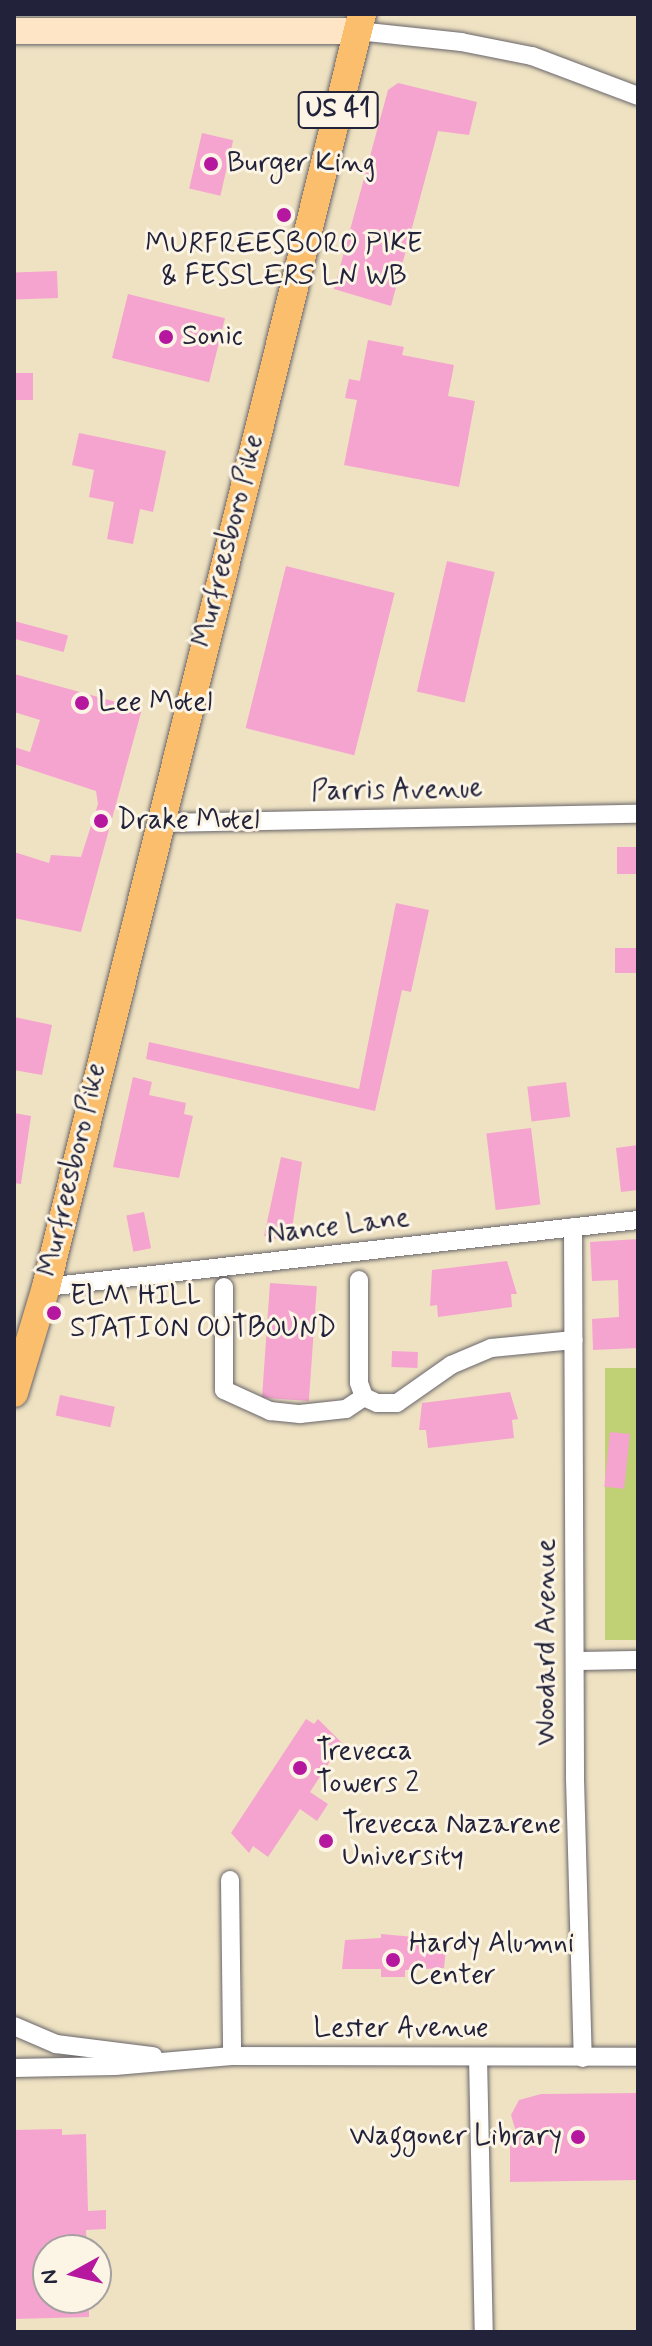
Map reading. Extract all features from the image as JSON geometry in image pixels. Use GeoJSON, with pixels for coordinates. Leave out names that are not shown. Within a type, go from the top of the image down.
{"type":"FeatureCollection","features":[{"type":"Feature","properties":{"kind":"main road"},"geometry":{"type":"LineString","coordinates":[[14,31],[360,22]]}},
{"type":"Feature","properties":{"kind":"main road","name":"Murfreesboro Pike"},"geometry":{"type":"LineString","coordinates":[[14,1393],[46,1287],[158,823],[360,22]]}},
{"type":"Feature","properties":{"kind":"street"},"geometry":{"type":"LineString","coordinates":[[360,22],[532,56],[638,96]]}},
{"type":"Feature","properties":{"kind":"street","name":"Parris Avenue"},"geometry":{"type":"LineString","coordinates":[[158,823],[638,814]]}},
{"type":"Feature","properties":{"kind":"street","name":"Nance Lane"},"geometry":{"type":"LineString","coordinates":[[46,1287],[638,1220]]}},
{"type":"Feature","properties":{"kind":"street","name":"Woodard Avenue"},"geometry":{"type":"LineString","coordinates":[[573,1227],[575,1661],[583,2058]]}},
{"type":"Feature","properties":{"kind":"street"},"geometry":{"type":"LineString","coordinates":[[359,1280],[359,1383],[364,1397]]}},
{"type":"Feature","properties":{"kind":"street"},"geometry":{"type":"LineString","coordinates":[[224,1287],[224,1390],[270,1411],[300,1414],[346,1409],[364,1397],[397,1403],[451,1365],[491,1348],[574,1340]]}},
{"type":"Feature","properties":{"kind":"street"},"geometry":{"type":"LineString","coordinates":[[575,1661],[638,1660]]}},
{"type":"Feature","properties":{"kind":"street"},"geometry":{"type":"LineString","coordinates":[[230,1880],[232,2056]]}},
{"type":"Feature","properties":{"kind":"street","name":"Lester Avenue"},"geometry":{"type":"LineString","coordinates":[[14,2026],[56,2044],[119,2049],[163,2059]]}},
{"type":"Feature","properties":{"kind":"street"},"geometry":{"type":"LineString","coordinates":[[56,2044],[56,2067]]}},
{"type":"Feature","properties":{"kind":"street","name":"Lester Avenue"},"geometry":{"type":"LineString","coordinates":[[14,2068],[115,2066],[163,2059],[232,2056],[638,2057]]}},
{"type":"Feature","properties":{"kind":"street"},"geometry":{"type":"LineString","coordinates":[[478,2057],[484,2332]]}},
{"type":"Feature","properties":{"kind":"green space"},"geometry":{"type":"Polygon","coordinates":[[[605,1368],[638,1368],[638,1640],[605,1640],[605,1368]]]}},
{"type":"Feature","properties":{"kind":"building"},"geometry":{"type":"Polygon","coordinates":[[[398,83],[477,102],[469,135],[438,131],[391,306],[334,289],[388,90],[398,83]]]}},
{"type":"Feature","properties":{"kind":"building","name":"Burger King"},"geometry":{"type":"Polygon","coordinates":[[[202,133],[233,140],[220,196],[189,189],[202,133]]]}},
{"type":"Feature","properties":{"kind":"building"},"geometry":{"type":"Polygon","coordinates":[[[57,271],[58,298],[15,299],[14,273],[57,271]]]}},
{"type":"Feature","properties":{"kind":"building","name":"Sonic"},"geometry":{"type":"Polygon","coordinates":[[[128,294],[225,318],[209,382],[112,358],[128,294]]]}},
{"type":"Feature","properties":{"kind":"building"},"geometry":{"type":"Polygon","coordinates":[[[368,340],[404,347],[402,355],[454,365],[448,396],[475,401],[459,487],[344,465],[357,400],[345,398],[349,379],[360,381],[368,340]]]}},
{"type":"Feature","properties":{"kind":"building"},"geometry":{"type":"Polygon","coordinates":[[[14,373],[33,373],[33,400],[14,400],[14,373]]]}},
{"type":"Feature","properties":{"kind":"building"},"geometry":{"type":"Polygon","coordinates":[[[79,433],[166,451],[153,512],[140,509],[133,544],[107,539],[114,502],[89,497],[94,470],[72,465],[79,433]]]}},
{"type":"Feature","properties":{"kind":"building"},"geometry":{"type":"Polygon","coordinates":[[[447,561],[495,572],[465,703],[417,692],[447,561]]]}},
{"type":"Feature","properties":{"kind":"building"},"geometry":{"type":"Polygon","coordinates":[[[286,566],[395,593],[354,755],[246,728],[286,566]]]}},
{"type":"Feature","properties":{"kind":"building","name":"Lee Motel"},"geometry":{"type":"Polygon","coordinates":[[[14,621],[68,635],[64,652],[14,639],[14,621]]]}},
{"type":"Feature","properties":{"kind":"building"},"geometry":{"type":"Polygon","coordinates":[[[14,674],[142,709],[81,932],[14,918],[14,852],[49,863],[51,855],[81,857],[98,804],[96,791],[14,764],[14,747],[30,752],[40,720],[14,712],[14,674]]]}},
{"type":"Feature","properties":{"kind":"building"},"geometry":{"type":"Polygon","coordinates":[[[617,847],[638,847],[638,874],[617,874],[617,847]]]}},
{"type":"Feature","properties":{"kind":"building"},"geometry":{"type":"Polygon","coordinates":[[[396,903],[429,910],[411,992],[402,990],[375,1111],[146,1059],[149,1042],[359,1089],[396,903]]]}},
{"type":"Feature","properties":{"kind":"building"},"geometry":{"type":"Polygon","coordinates":[[[615,948],[638,948],[638,973],[615,973],[615,948]]]}},
{"type":"Feature","properties":{"kind":"building"},"geometry":{"type":"Polygon","coordinates":[[[14,1017],[52,1025],[42,1075],[14,1070],[14,1017]]]}},
{"type":"Feature","properties":{"kind":"building"},"geometry":{"type":"Polygon","coordinates":[[[133,1077],[152,1082],[149,1095],[186,1103],[184,1114],[193,1116],[179,1178],[113,1167],[133,1077]]]}},
{"type":"Feature","properties":{"kind":"building"},"geometry":{"type":"Polygon","coordinates":[[[566,1082],[570,1117],[532,1121],[527,1087],[566,1082]]]}},
{"type":"Feature","properties":{"kind":"building"},"geometry":{"type":"Polygon","coordinates":[[[14,1113],[31,1116],[21,1184],[14,1183],[14,1113]]]}},
{"type":"Feature","properties":{"kind":"building"},"geometry":{"type":"Polygon","coordinates":[[[531,1128],[540,1204],[496,1210],[486,1133],[531,1128]]]}},
{"type":"Feature","properties":{"kind":"building"},"geometry":{"type":"Polygon","coordinates":[[[638,1145],[638,1190],[621,1192],[616,1148],[638,1145]]]}},
{"type":"Feature","properties":{"kind":"building"},"geometry":{"type":"Polygon","coordinates":[[[281,1157],[302,1162],[290,1242],[264,1236],[281,1157]]]}},
{"type":"Feature","properties":{"kind":"building"},"geometry":{"type":"Polygon","coordinates":[[[144,1212],[151,1248],[133,1252],[126,1215],[144,1212]]]}},
{"type":"Feature","properties":{"kind":"building"},"geometry":{"type":"Polygon","coordinates":[[[638,1239],[638,1348],[593,1350],[592,1319],[619,1317],[618,1280],[592,1281],[590,1242],[638,1239]]]}},
{"type":"Feature","properties":{"kind":"building"},"geometry":{"type":"Polygon","coordinates":[[[507,1261],[517,1294],[511,1294],[512,1307],[438,1317],[437,1305],[430,1306],[432,1270],[507,1261]]]}},
{"type":"Feature","properties":{"kind":"building"},"geometry":{"type":"Polygon","coordinates":[[[270,1283],[317,1286],[309,1401],[262,1398],[270,1283]]]}},
{"type":"Feature","properties":{"kind":"building"},"geometry":{"type":"Polygon","coordinates":[[[392,1351],[418,1352],[417,1368],[391,1367],[392,1351]]]}},
{"type":"Feature","properties":{"kind":"building"},"geometry":{"type":"Polygon","coordinates":[[[510,1392],[518,1419],[512,1420],[514,1438],[428,1448],[426,1430],[419,1430],[422,1403],[510,1392]]]}},
{"type":"Feature","properties":{"kind":"building"},"geometry":{"type":"Polygon","coordinates":[[[60,1395],[115,1407],[110,1427],[56,1416],[60,1395]]]}},
{"type":"Feature","properties":{"kind":"building"},"geometry":{"type":"Polygon","coordinates":[[[610,1432],[630,1434],[624,1489],[604,1487],[610,1432]]]}},
{"type":"Feature","properties":{"kind":"building","name":"Trevecca Towers 2"},"geometry":{"type":"Polygon","coordinates":[[[306,1719],[314,1724],[318,1719],[342,1743],[310,1792],[328,1804],[317,1821],[300,1809],[268,1857],[253,1846],[249,1853],[231,1833],[306,1719]]]}},
{"type":"Feature","properties":{"kind":"building","name":"Hardy Alumni Center"},"geometry":{"type":"Polygon","coordinates":[[[381,1934],[447,1940],[444,1968],[405,1970],[405,1977],[381,1977],[381,1969],[342,1969],[345,1940],[381,1938],[381,1934]]]}},
{"type":"Feature","properties":{"kind":"building","name":"Waggoner Library"},"geometry":{"type":"Polygon","coordinates":[[[638,2093],[638,2180],[510,2182],[510,2142],[519,2142],[511,2115],[519,2100],[541,2094],[638,2093]]]}},
{"type":"Feature","properties":{"kind":"building"},"geometry":{"type":"Polygon","coordinates":[[[62,2129],[62,2135],[86,2134],[88,2211],[106,2210],[106,2229],[86,2230],[86,2234],[32,2234],[32,2314],[89,2314],[89,2317],[14,2319],[14,2130],[62,2129]]]}},
{"type":"Feature","properties":{"kind":"place","name":"Burger King"},"geometry":{"type":"Point","coordinates":[211,164]}},
{"type":"Feature","properties":{"kind":"place","name":"MURFREESBORO PIKE & FESSLERS LN WB"},"geometry":{"type":"Point","coordinates":[284,215]}},
{"type":"Feature","properties":{"kind":"place","name":"Sonic"},"geometry":{"type":"Point","coordinates":[166,337]}},
{"type":"Feature","properties":{"kind":"place","name":"Lee Motel"},"geometry":{"type":"Point","coordinates":[82,703]}},
{"type":"Feature","properties":{"kind":"place","name":"Drake Motel"},"geometry":{"type":"Point","coordinates":[101,821]}},
{"type":"Feature","properties":{"kind":"place","name":"ELM HILL STATION OUTBOUND"},"geometry":{"type":"Point","coordinates":[54,1313]}},
{"type":"Feature","properties":{"kind":"place","name":"Trevecca Towers 2"},"geometry":{"type":"Point","coordinates":[300,1768]}},
{"type":"Feature","properties":{"kind":"place","name":"Trevecca Nazarene University"},"geometry":{"type":"Point","coordinates":[326,1841]}},
{"type":"Feature","properties":{"kind":"place","name":"Hardy Alumni Center"},"geometry":{"type":"Point","coordinates":[393,1960]}},
{"type":"Feature","properties":{"kind":"place","name":"Waggoner Library"},"geometry":{"type":"Point","coordinates":[578,2137]}}]}
